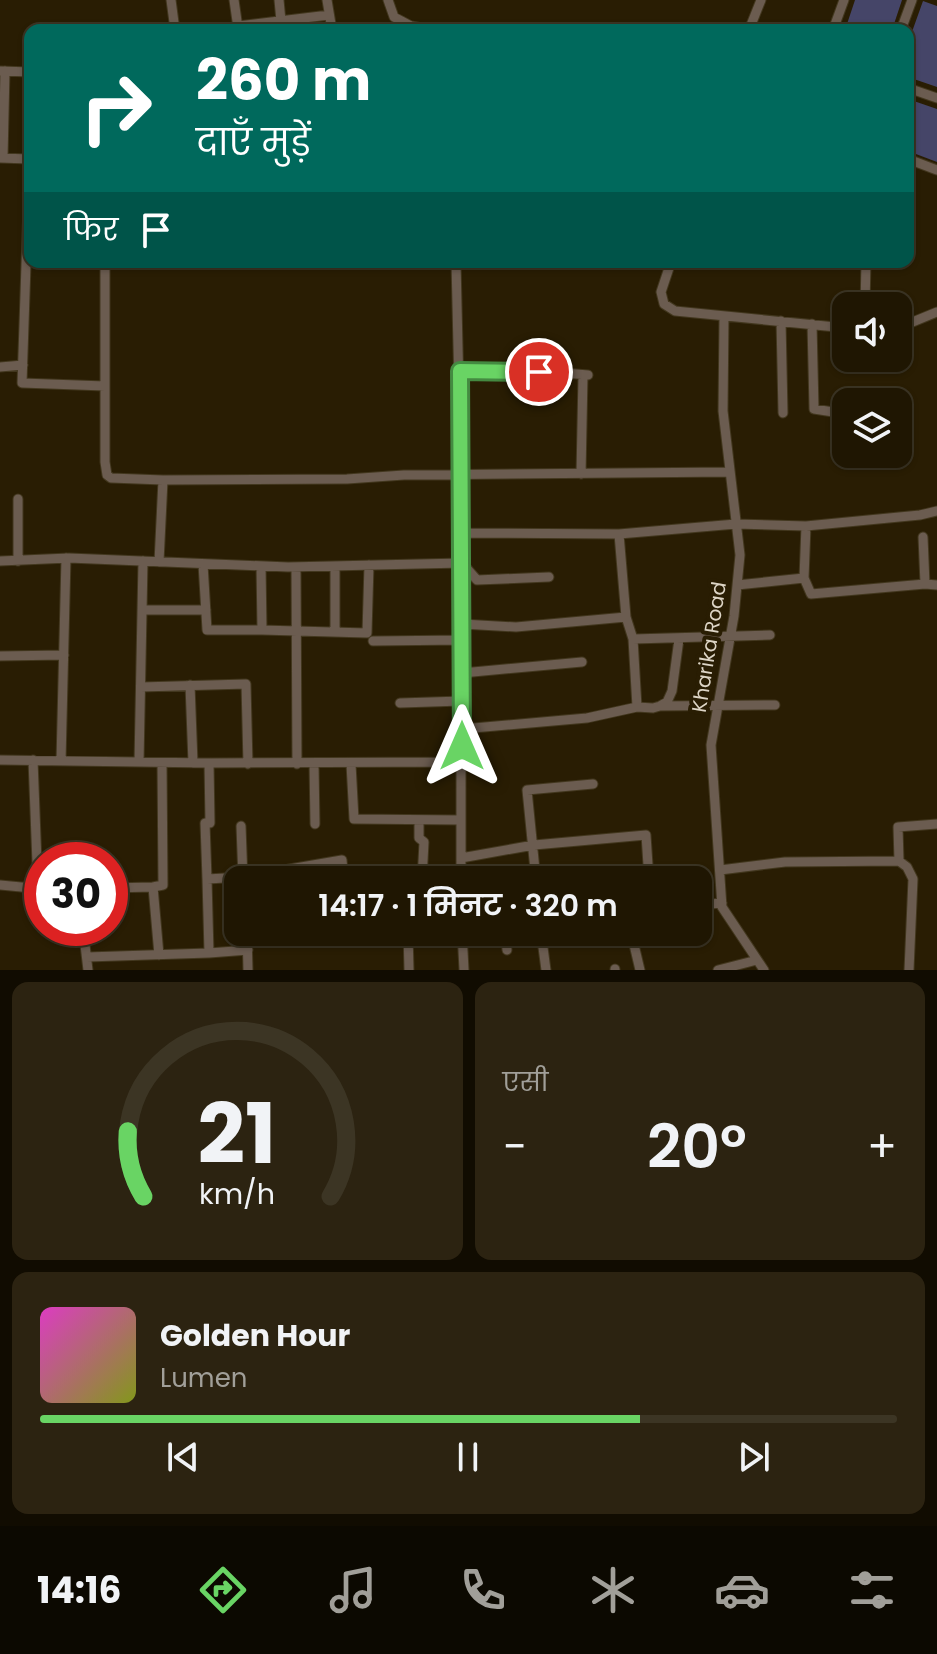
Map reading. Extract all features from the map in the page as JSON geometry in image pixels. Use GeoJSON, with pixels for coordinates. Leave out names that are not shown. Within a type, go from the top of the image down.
{"type":"FeatureCollection","features":[{"type":"Feature","properties":{"kind":"street"},"geometry":{"type":"LineString","coordinates":[[171,0],[174,24]]}},
{"type":"Feature","properties":{"kind":"street"},"geometry":{"type":"LineString","coordinates":[[234,0],[237,24]]}},
{"type":"Feature","properties":{"kind":"street"},"geometry":{"type":"LineString","coordinates":[[279,0],[281,21]]}},
{"type":"Feature","properties":{"kind":"street"},"geometry":{"type":"LineString","coordinates":[[327,0],[331,24]]}},
{"type":"Feature","properties":{"kind":"street"},"geometry":{"type":"LineString","coordinates":[[388,0],[394,17],[407,24]]}},
{"type":"Feature","properties":{"kind":"street"},"geometry":{"type":"LineString","coordinates":[[751,24],[761,0]]}},
{"type":"Feature","properties":{"kind":"street"},"geometry":{"type":"LineString","coordinates":[[835,24],[844,0]]}},
{"type":"Feature","properties":{"kind":"street"},"geometry":{"type":"LineString","coordinates":[[903,24],[912,0]]}},
{"type":"Feature","properties":{"kind":"street"},"geometry":{"type":"LineString","coordinates":[[263,24],[329,15]]}},
{"type":"Feature","properties":{"kind":"street"},"geometry":{"type":"LineString","coordinates":[[24,72],[3,71],[1,158],[24,159]]}},
{"type":"Feature","properties":{"kind":"street"},"geometry":{"type":"LineString","coordinates":[[914,90],[937,98]]}},
{"type":"Feature","properties":{"kind":"street"},"geometry":{"type":"LineString","coordinates":[[914,161],[937,170]]}},
{"type":"Feature","properties":{"kind":"street"},"geometry":{"type":"LineString","coordinates":[[27,268],[22,383],[105,386]]}},
{"type":"Feature","properties":{"kind":"street"},"geometry":{"type":"LineString","coordinates":[[105,268],[107,475],[120,480],[730,472]]}},
{"type":"Feature","properties":{"kind":"street"},"geometry":{"type":"LineString","coordinates":[[456,268],[462,533],[461,866]]}},
{"type":"Feature","properties":{"kind":"street"},"geometry":{"type":"LineString","coordinates":[[669,268],[661,292],[664,304],[675,311],[832,326]]}},
{"type":"Feature","properties":{"kind":"street"},"geometry":{"type":"LineString","coordinates":[[865,292],[866,268]]}},
{"type":"Feature","properties":{"kind":"street"},"geometry":{"type":"LineString","coordinates":[[912,322],[937,312]]}},
{"type":"Feature","properties":{"kind":"street","name":"Kharika Road"},"geometry":{"type":"LineString","coordinates":[[724,316],[723,411],[740,555],[731,637],[711,745],[722,903],[764,970]]}},
{"type":"Feature","properties":{"kind":"street"},"geometry":{"type":"LineString","coordinates":[[781,321],[783,413]]}},
{"type":"Feature","properties":{"kind":"street"},"geometry":{"type":"LineString","coordinates":[[812,324],[814,409],[832,412]]}},
{"type":"Feature","properties":{"kind":"street"},"geometry":{"type":"LineString","coordinates":[[0,367],[23,365]]}},
{"type":"Feature","properties":{"kind":"street"},"geometry":{"type":"LineString","coordinates":[[460,371],[586,375],[581,474]]}},
{"type":"Feature","properties":{"kind":"street"},"geometry":{"type":"LineString","coordinates":[[159,562],[163,480]]}},
{"type":"Feature","properties":{"kind":"street"},"geometry":{"type":"LineString","coordinates":[[18,499],[18,561]]}},
{"type":"Feature","properties":{"kind":"street"},"geometry":{"type":"LineString","coordinates":[[462,533],[619,534],[736,524],[806,526],[937,511]]}},
{"type":"Feature","properties":{"kind":"street"},"geometry":{"type":"LineString","coordinates":[[806,526],[804,578],[811,594],[937,585]]}},
{"type":"Feature","properties":{"kind":"street"},"geometry":{"type":"LineString","coordinates":[[619,534],[626,617],[633,639],[637,707]]}},
{"type":"Feature","properties":{"kind":"street"},"geometry":{"type":"LineString","coordinates":[[923,537],[925,584]]}},
{"type":"Feature","properties":{"kind":"street"},"geometry":{"type":"LineString","coordinates":[[61,761],[66,558]]}},
{"type":"Feature","properties":{"kind":"street"},"geometry":{"type":"LineString","coordinates":[[0,561],[66,558],[296,567],[462,563],[477,580],[549,577]]}},
{"type":"Feature","properties":{"kind":"street"},"geometry":{"type":"LineString","coordinates":[[139,762],[143,561]]}},
{"type":"Feature","properties":{"kind":"street"},"geometry":{"type":"LineString","coordinates":[[203,564],[207,630],[297,629],[367,633],[369,565]]}},
{"type":"Feature","properties":{"kind":"street"},"geometry":{"type":"LineString","coordinates":[[261,566],[262,630]]}},
{"type":"Feature","properties":{"kind":"street"},"geometry":{"type":"LineString","coordinates":[[335,566],[335,631]]}},
{"type":"Feature","properties":{"kind":"street"},"geometry":{"type":"LineString","coordinates":[[296,567],[297,764]]}},
{"type":"Feature","properties":{"kind":"street"},"geometry":{"type":"LineString","coordinates":[[737,585],[804,578]]}},
{"type":"Feature","properties":{"kind":"street"},"geometry":{"type":"LineString","coordinates":[[142,610],[206,610]]}},
{"type":"Feature","properties":{"kind":"street"},"geometry":{"type":"LineString","coordinates":[[462,624],[516,627],[626,617]]}},
{"type":"Feature","properties":{"kind":"street"},"geometry":{"type":"LineString","coordinates":[[633,639],[770,635]]}},
{"type":"Feature","properties":{"kind":"street"},"geometry":{"type":"LineString","coordinates":[[462,729],[587,718],[637,707],[660,706],[667,702],[672,691],[679,639]]}},
{"type":"Feature","properties":{"kind":"street"},"geometry":{"type":"LineString","coordinates":[[373,641],[462,640]]}},
{"type":"Feature","properties":{"kind":"street"},"geometry":{"type":"LineString","coordinates":[[0,656],[64,655]]}},
{"type":"Feature","properties":{"kind":"street"},"geometry":{"type":"LineString","coordinates":[[462,673],[582,662]]}},
{"type":"Feature","properties":{"kind":"street"},"geometry":{"type":"LineString","coordinates":[[141,687],[246,684],[248,764]]}},
{"type":"Feature","properties":{"kind":"street"},"geometry":{"type":"LineString","coordinates":[[190,685],[193,763]]}},
{"type":"Feature","properties":{"kind":"street"},"geometry":{"type":"LineString","coordinates":[[400,703],[462,701]]}},
{"type":"Feature","properties":{"kind":"street"},"geometry":{"type":"LineString","coordinates":[[660,706],[775,705]]}},
{"type":"Feature","properties":{"kind":"street"},"geometry":{"type":"LineString","coordinates":[[0,760],[248,764],[462,762]]}},
{"type":"Feature","properties":{"kind":"street"},"geometry":{"type":"LineString","coordinates":[[33,760],[37,842]]}},
{"type":"Feature","properties":{"kind":"street"},"geometry":{"type":"LineString","coordinates":[[128,888],[163,885],[162,763]]}},
{"type":"Feature","properties":{"kind":"street"},"geometry":{"type":"LineString","coordinates":[[209,763],[210,823],[205,823],[209,953]]}},
{"type":"Feature","properties":{"kind":"street"},"geometry":{"type":"LineString","coordinates":[[314,764],[315,824]]}},
{"type":"Feature","properties":{"kind":"street"},"geometry":{"type":"LineString","coordinates":[[351,764],[354,819],[461,820]]}},
{"type":"Feature","properties":{"kind":"street"},"geometry":{"type":"LineString","coordinates":[[535,866],[527,790],[593,784]]}},
{"type":"Feature","properties":{"kind":"street"},"geometry":{"type":"LineString","coordinates":[[419,820],[419,838],[424,842],[423,866]]}},
{"type":"Feature","properties":{"kind":"street"},"geometry":{"type":"LineString","coordinates":[[899,861],[898,827],[937,824]]}},
{"type":"Feature","properties":{"kind":"street"},"geometry":{"type":"LineString","coordinates":[[241,826],[243,866]]}},
{"type":"Feature","properties":{"kind":"street"},"geometry":{"type":"LineString","coordinates":[[461,858],[534,845],[646,835],[648,866]]}},
{"type":"Feature","properties":{"kind":"street"},"geometry":{"type":"LineString","coordinates":[[311,866],[342,860],[343,866]]}},
{"type":"Feature","properties":{"kind":"street"},"geometry":{"type":"LineString","coordinates":[[720,870],[785,862],[899,861],[907,867],[913,879],[909,970]]}},
{"type":"Feature","properties":{"kind":"street"},"geometry":{"type":"LineString","coordinates":[[207,879],[224,879]]}},
{"type":"Feature","properties":{"kind":"street"},"geometry":{"type":"LineString","coordinates":[[0,885],[24,887]]}},
{"type":"Feature","properties":{"kind":"street"},"geometry":{"type":"LineString","coordinates":[[153,887],[159,955]]}},
{"type":"Feature","properties":{"kind":"street"},"geometry":{"type":"LineString","coordinates":[[712,904],[722,903]]}},
{"type":"Feature","properties":{"kind":"street"},"geometry":{"type":"LineString","coordinates":[[85,946],[88,970]]}},
{"type":"Feature","properties":{"kind":"street"},"geometry":{"type":"LineString","coordinates":[[248,946],[248,970]]}},
{"type":"Feature","properties":{"kind":"street"},"geometry":{"type":"LineString","coordinates":[[408,946],[409,970]]}},
{"type":"Feature","properties":{"kind":"street"},"geometry":{"type":"LineString","coordinates":[[463,946],[464,970]]}},
{"type":"Feature","properties":{"kind":"street"},"geometry":{"type":"LineString","coordinates":[[507,946],[507,950]]}},
{"type":"Feature","properties":{"kind":"street"},"geometry":{"type":"LineString","coordinates":[[543,946],[546,970]]}},
{"type":"Feature","properties":{"kind":"street"},"geometry":{"type":"LineString","coordinates":[[634,946],[640,970]]}},
{"type":"Feature","properties":{"kind":"street"},"geometry":{"type":"LineString","coordinates":[[87,957],[248,950]]}},
{"type":"Feature","properties":{"kind":"street"},"geometry":{"type":"LineString","coordinates":[[718,970],[757,960]]}},
{"type":"Feature","properties":{"kind":"building"},"geometry":{"type":"Polygon","coordinates":[[[855,0],[902,0],[894,24],[847,24],[855,0]]]}},
{"type":"Feature","properties":{"kind":"building"},"geometry":{"type":"Polygon","coordinates":[[[923,1],[937,6],[937,87],[914,79],[914,26],[923,1]]]}},
{"type":"Feature","properties":{"kind":"building"},"geometry":{"type":"Polygon","coordinates":[[[914,101],[937,109],[937,162],[914,153],[914,101]]]}},
{"type":"Feature","properties":{"kind":"route"},"geometry":{"type":"LineString","coordinates":[[462,746],[460,371],[539,372]]}}]}
